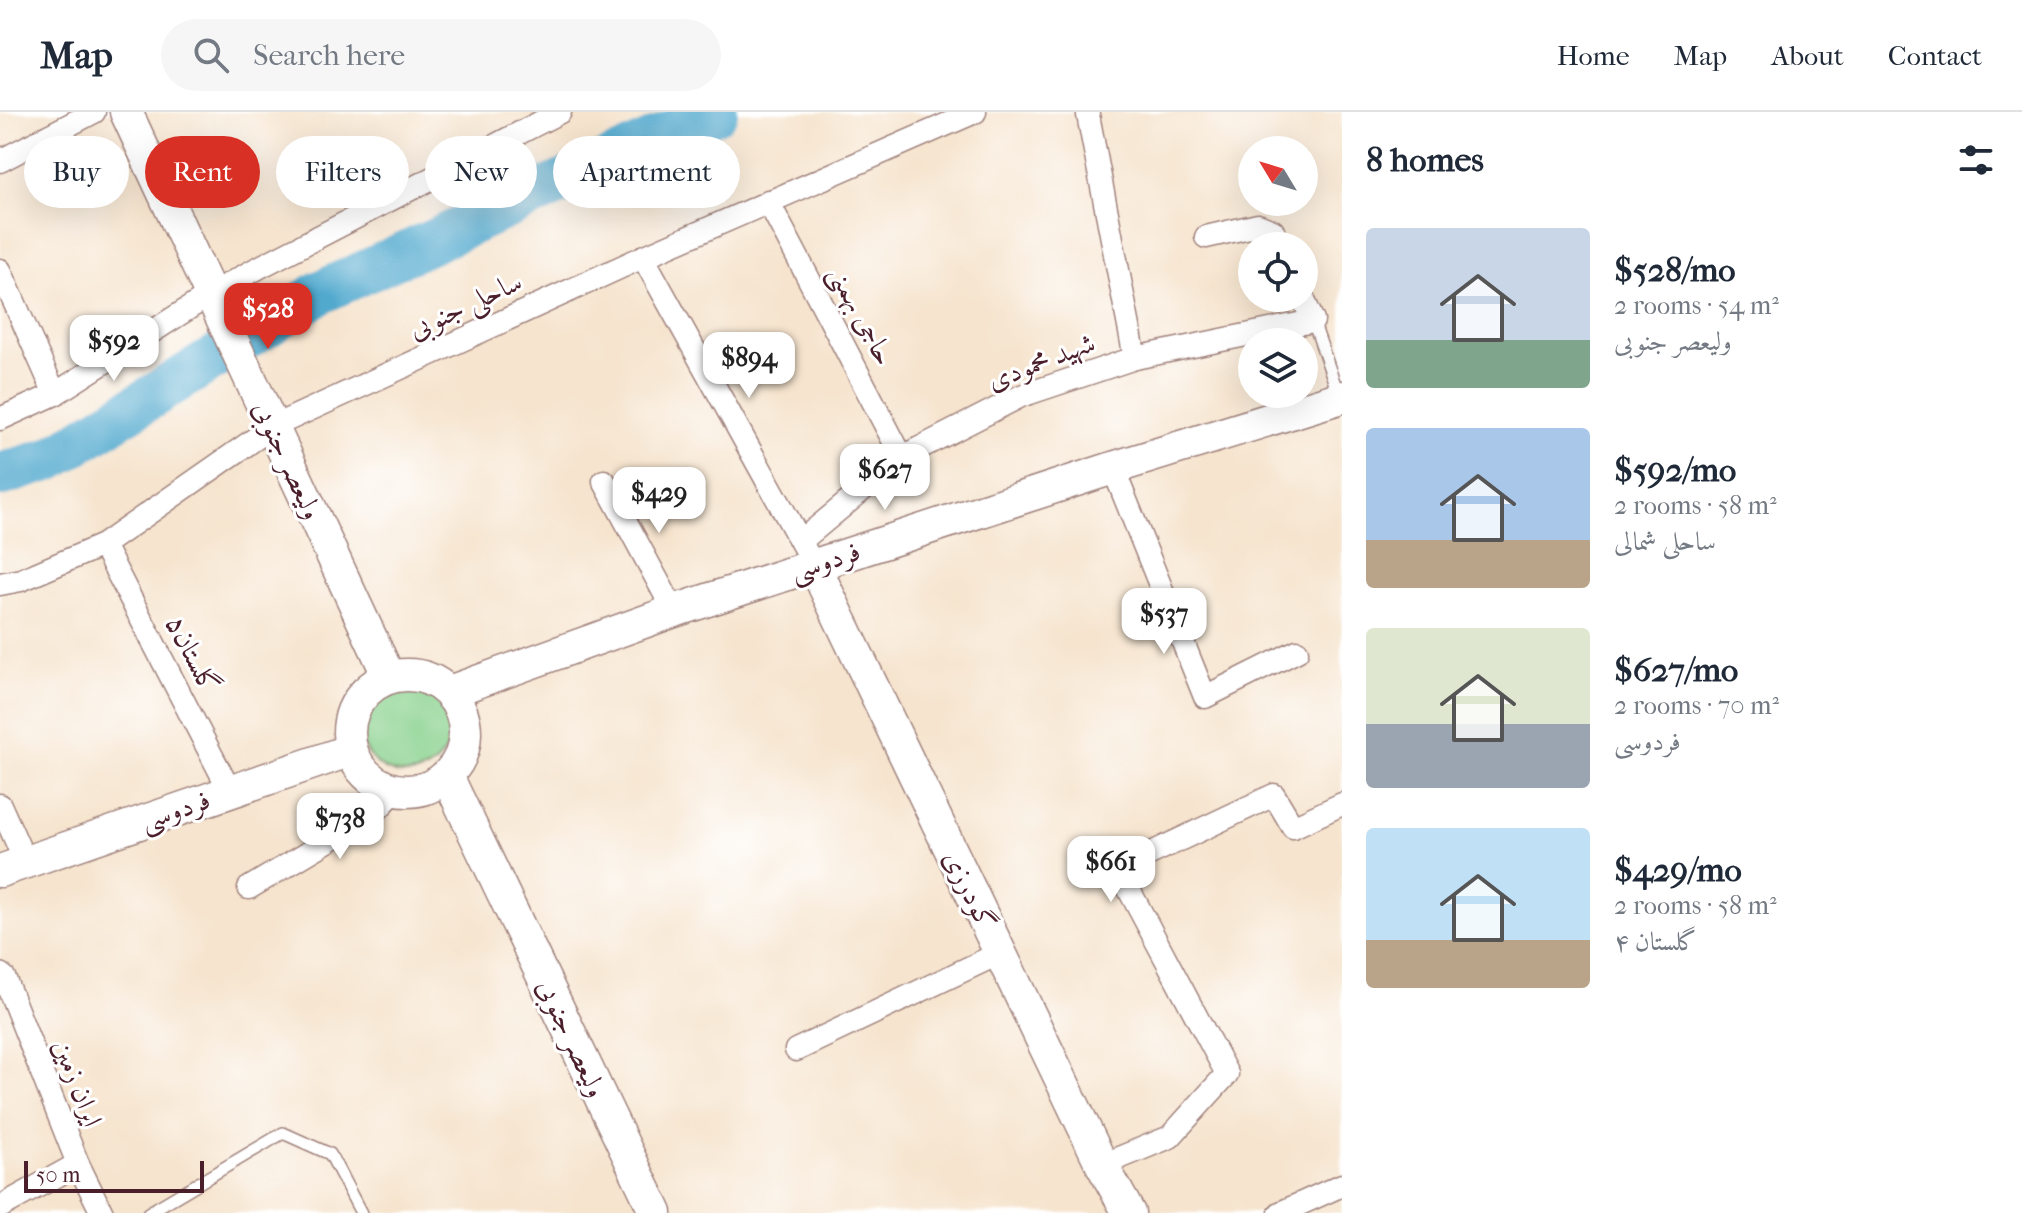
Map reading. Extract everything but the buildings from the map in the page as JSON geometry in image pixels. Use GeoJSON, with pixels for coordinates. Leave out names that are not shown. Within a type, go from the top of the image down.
{"type":"FeatureCollection","features":[{"type":"Feature","properties":{"kind":"street"},"geometry":{"type":"LineString","coordinates":[[0,161],[94,112]]}},
{"type":"Feature","properties":{"kind":"street","name":"ولیعصر جنوبی"},"geometry":{"type":"LineString","coordinates":[[126,112],[389,677]]}},
{"type":"Feature","properties":{"kind":"street"},"geometry":{"type":"LineString","coordinates":[[0,419],[55,394],[211,294],[560,112]]}},
{"type":"Feature","properties":{"kind":"street","name":"ساحلی جنوبی"},"geometry":{"type":"LineString","coordinates":[[0,584],[21,580],[103,545],[266,413],[643,257],[975,112]]}},
{"type":"Feature","properties":{"kind":"street"},"geometry":{"type":"LineString","coordinates":[[1088,115],[1135,358]]}},
{"type":"Feature","properties":{"kind":"street","name":"حاجی بهمنی"},"geometry":{"type":"LineString","coordinates":[[768,201],[902,457]]}},
{"type":"Feature","properties":{"kind":"street"},"geometry":{"type":"LineString","coordinates":[[1206,237],[1258,225],[1273,232]]}},
{"type":"Feature","properties":{"kind":"street"},"geometry":{"type":"LineString","coordinates":[[643,257],[807,553]]}},
{"type":"Feature","properties":{"kind":"street"},"geometry":{"type":"LineString","coordinates":[[0,270],[55,394]]}},
{"type":"Feature","properties":{"kind":"street"},"geometry":{"type":"LineString","coordinates":[[1309,312],[1313,321]]}},
{"type":"Feature","properties":{"kind":"street","name":"شهید محمودی"},"geometry":{"type":"LineString","coordinates":[[807,553],[902,457],[1021,396],[1135,358],[1313,321]]}},
{"type":"Feature","properties":{"kind":"street","name":"فردوسی"},"geometry":{"type":"LineString","coordinates":[[449,692],[674,611],[807,553],[1113,468],[1341,398]]}},
{"type":"Feature","properties":{"kind":"street"},"geometry":{"type":"LineString","coordinates":[[1113,468],[1205,697],[1297,651]]}},
{"type":"Feature","properties":{"kind":"street"},"geometry":{"type":"LineString","coordinates":[[604,481],[674,611]]}},
{"type":"Feature","properties":{"kind":"street","name":"گلستان۵"},"geometry":{"type":"LineString","coordinates":[[103,545],[230,791]]}},
{"type":"Feature","properties":{"kind":"street","name":"گودرزی"},"geometry":{"type":"LineString","coordinates":[[807,553],[1102,1165],[1120,1210]]}},
{"type":"Feature","properties":{"kind":"street"},"geometry":{"type":"LineString","coordinates":[[405,674],[437,682],[449,692],[460,707],[465,725],[465,744],[447,776],[427,788],[404,792],[381,785],[362,771],[351,750],[349,732],[352,714],[360,698],[373,686],[389,677],[405,674]]}},
{"type":"Feature","properties":{"kind":"street","name":"فردوسی"},"geometry":{"type":"LineString","coordinates":[[13,866],[351,750]]}},
{"type":"Feature","properties":{"kind":"street","name":"ولیعصر جنوبی"},"geometry":{"type":"LineString","coordinates":[[447,776],[656,1213]]}},
{"type":"Feature","properties":{"kind":"street"},"geometry":{"type":"LineString","coordinates":[[249,888],[373,814],[396,790]]}},
{"type":"Feature","properties":{"kind":"street"},"geometry":{"type":"LineString","coordinates":[[1102,1165],[1170,1137],[1227,1074],[1118,869],[1274,795],[1293,827],[1342,804]]}},
{"type":"Feature","properties":{"kind":"street"},"geometry":{"type":"LineString","coordinates":[[0,805],[13,866]]}},
{"type":"Feature","properties":{"kind":"street"},"geometry":{"type":"LineString","coordinates":[[796,1050],[1000,953]]}},
{"type":"Feature","properties":{"kind":"street","name":"ایران زمین"},"geometry":{"type":"LineString","coordinates":[[0,974],[4,977],[78,1164],[102,1213]]}},
{"type":"Feature","properties":{"kind":"street"},"geometry":{"type":"LineString","coordinates":[[0,1207],[78,1164]]}},
{"type":"Feature","properties":{"kind":"street"},"geometry":{"type":"LineString","coordinates":[[1280,1213],[1342,1185]]}},
{"type":"Feature","properties":{"kind":"lane"},"geometry":{"type":"LineString","coordinates":[[1313,321],[1341,398]]}},
{"type":"Feature","properties":{"kind":"lane"},"geometry":{"type":"LineString","coordinates":[[148,1213],[283,1133],[330,1154],[361,1213]]}},
{"type":"Feature","properties":{"kind":"green space"},"geometry":{"type":"Polygon","coordinates":[[[406,684],[423,688],[438,697],[447,712],[451,729],[447,746],[438,761],[423,770],[406,774],[389,770],[374,761],[365,746],[361,729],[365,712],[374,697],[389,688],[406,684]]]}},
{"type":"Feature","properties":{"kind":"waterway"},"geometry":{"type":"LineString","coordinates":[[0,475],[51,459],[321,292],[716,112]]}}]}
